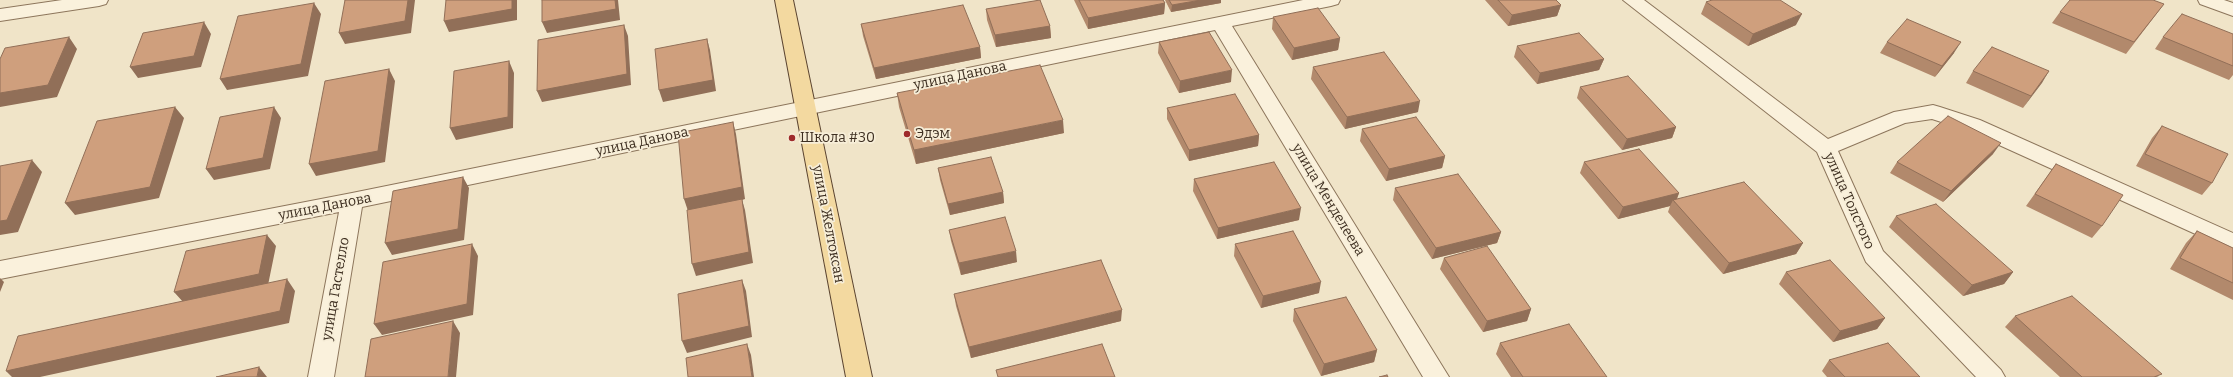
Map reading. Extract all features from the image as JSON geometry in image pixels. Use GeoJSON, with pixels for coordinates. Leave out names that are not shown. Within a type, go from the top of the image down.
{"type":"FeatureCollection","features":[{"type":"Feature","properties":{"kind":"main road","name":"улица Желтоксан"},"geometry":{"type":"LineString","coordinates":[[784,0],[859,377]]}},
{"type":"Feature","properties":{"kind":"street"},"geometry":{"type":"LineString","coordinates":[[0,15],[99,0]]}},
{"type":"Feature","properties":{"kind":"street","name":"улица Данова"},"geometry":{"type":"LineString","coordinates":[[0,270],[352,201],[1331,0]]}},
{"type":"Feature","properties":{"kind":"street","name":"улица Толстого"},"geometry":{"type":"LineString","coordinates":[[1632,0],[1826,148],[1874,256],[1992,377]]}},
{"type":"Feature","properties":{"kind":"street"},"geometry":{"type":"LineString","coordinates":[[2207,0],[2233,10]]}},
{"type":"Feature","properties":{"kind":"street","name":"улица Менделеева"},"geometry":{"type":"LineString","coordinates":[[1220,23],[1436,377]]}},
{"type":"Feature","properties":{"kind":"street"},"geometry":{"type":"LineString","coordinates":[[1826,148],[1901,117],[1932,112],[1973,125],[2233,243]]}},
{"type":"Feature","properties":{"kind":"street","name":"улица Гастелло"},"geometry":{"type":"LineString","coordinates":[[321,377],[352,201]]}},
{"type":"Feature","properties":{"kind":"building"},"geometry":{"type":"Polygon","coordinates":[[[345,0],[408,0],[405,21],[339,33],[345,0]]]}},
{"type":"Feature","properties":{"kind":"building"},"geometry":{"type":"Polygon","coordinates":[[[446,0],[512,0],[512,9],[444,21],[446,0]]]}},
{"type":"Feature","properties":{"kind":"building"},"geometry":{"type":"Polygon","coordinates":[[[542,0],[615,0],[616,9],[542,22],[542,0]]]}},
{"type":"Feature","properties":{"kind":"building"},"geometry":{"type":"Polygon","coordinates":[[[1040,0],[1050,26],[995,35],[986,9],[1040,0]]]}},
{"type":"Feature","properties":{"kind":"building"},"geometry":{"type":"Polygon","coordinates":[[[1079,0],[1163,0],[1165,3],[1088,18],[1079,0]]]}},
{"type":"Feature","properties":{"kind":"building"},"geometry":{"type":"Polygon","coordinates":[[[1169,0],[1201,0],[1172,5],[1169,0]]]}},
{"type":"Feature","properties":{"kind":"building"},"geometry":{"type":"Polygon","coordinates":[[[1498,0],[1556,0],[1561,5],[1512,15],[1498,0]]]}},
{"type":"Feature","properties":{"kind":"building"},"geometry":{"type":"Polygon","coordinates":[[[1712,0],[1780,0],[1802,14],[1753,34],[1706,2],[1712,0]]]}},
{"type":"Feature","properties":{"kind":"building"},"geometry":{"type":"Polygon","coordinates":[[[2070,0],[2153,0],[2164,4],[2134,42],[2060,12],[2070,0]]]}},
{"type":"Feature","properties":{"kind":"building"},"geometry":{"type":"Polygon","coordinates":[[[314,3],[301,64],[220,79],[238,16],[314,3]]]}},
{"type":"Feature","properties":{"kind":"building"},"geometry":{"type":"Polygon","coordinates":[[[963,5],[980,47],[874,68],[861,24],[963,5]]]}},
{"type":"Feature","properties":{"kind":"building"},"geometry":{"type":"Polygon","coordinates":[[[1318,8],[1340,38],[1294,48],[1273,17],[1318,8]]]}},
{"type":"Feature","properties":{"kind":"building"},"geometry":{"type":"Polygon","coordinates":[[[2182,14],[2233,34],[2233,66],[2163,37],[2182,14]]]}},
{"type":"Feature","properties":{"kind":"building"},"geometry":{"type":"Polygon","coordinates":[[[1907,19],[1961,42],[1942,66],[1887,42],[1907,19]]]}},
{"type":"Feature","properties":{"kind":"building"},"geometry":{"type":"Polygon","coordinates":[[[204,22],[194,56],[130,67],[143,33],[204,22]]]}},
{"type":"Feature","properties":{"kind":"building"},"geometry":{"type":"Polygon","coordinates":[[[624,25],[627,74],[537,91],[538,40],[624,25]]]}},
{"type":"Feature","properties":{"kind":"building"},"geometry":{"type":"Polygon","coordinates":[[[1209,32],[1232,70],[1180,81],[1159,42],[1209,32]]]}},
{"type":"Feature","properties":{"kind":"building"},"geometry":{"type":"Polygon","coordinates":[[[1579,33],[1604,59],[1540,73],[1517,46],[1579,33]]]}},
{"type":"Feature","properties":{"kind":"building"},"geometry":{"type":"Polygon","coordinates":[[[69,37],[48,85],[0,93],[0,59],[5,48],[69,37]]]}},
{"type":"Feature","properties":{"kind":"building"},"geometry":{"type":"Polygon","coordinates":[[[707,39],[713,80],[659,90],[655,49],[707,39]]]}},
{"type":"Feature","properties":{"kind":"building"},"geometry":{"type":"Polygon","coordinates":[[[1992,47],[2049,71],[2031,96],[1973,71],[1992,47]]]}},
{"type":"Feature","properties":{"kind":"building"},"geometry":{"type":"Polygon","coordinates":[[[1384,52],[1420,101],[1347,117],[1313,67],[1384,52]]]}},
{"type":"Feature","properties":{"kind":"building"},"geometry":{"type":"Polygon","coordinates":[[[509,61],[508,117],[450,128],[454,71],[509,61]]]}},
{"type":"Feature","properties":{"kind":"building"},"geometry":{"type":"Polygon","coordinates":[[[1040,65],[1063,120],[914,150],[897,93],[1040,65]]]}},
{"type":"Feature","properties":{"kind":"building"},"geometry":{"type":"Polygon","coordinates":[[[389,69],[378,151],[309,164],[325,81],[389,69]]]}},
{"type":"Feature","properties":{"kind":"building"},"geometry":{"type":"Polygon","coordinates":[[[1628,76],[1676,127],[1627,139],[1580,87],[1628,76]]]}},
{"type":"Feature","properties":{"kind":"building"},"geometry":{"type":"Polygon","coordinates":[[[1235,94],[1259,135],[1189,150],[1167,108],[1235,94]]]}},
{"type":"Feature","properties":{"kind":"building"},"geometry":{"type":"Polygon","coordinates":[[[175,107],[150,187],[65,203],[97,121],[175,107]]]}},
{"type":"Feature","properties":{"kind":"building"},"geometry":{"type":"Polygon","coordinates":[[[274,107],[263,158],[206,169],[220,117],[274,107]]]}},
{"type":"Feature","properties":{"kind":"building"},"geometry":{"type":"Polygon","coordinates":[[[1948,116],[2001,143],[1951,191],[1897,162],[1948,116]]]}},
{"type":"Feature","properties":{"kind":"building"},"geometry":{"type":"Polygon","coordinates":[[[1416,117],[1445,156],[1389,169],[1362,129],[1416,117]]]}},
{"type":"Feature","properties":{"kind":"building"},"geometry":{"type":"Polygon","coordinates":[[[733,122],[742,187],[684,199],[678,133],[733,122]]]}},
{"type":"Feature","properties":{"kind":"building"},"geometry":{"type":"Polygon","coordinates":[[[2162,126],[2228,154],[2212,183],[2145,154],[2162,126]]]}},
{"type":"Feature","properties":{"kind":"building"},"geometry":{"type":"Polygon","coordinates":[[[1639,149],[1679,193],[1623,207],[1584,162],[1639,149]]]}},
{"type":"Feature","properties":{"kind":"building"},"geometry":{"type":"Polygon","coordinates":[[[991,157],[1003,192],[948,204],[938,168],[991,157]]]}},
{"type":"Feature","properties":{"kind":"building"},"geometry":{"type":"Polygon","coordinates":[[[32,160],[7,220],[0,221],[0,166],[32,160]]]}},
{"type":"Feature","properties":{"kind":"building"},"geometry":{"type":"Polygon","coordinates":[[[1274,162],[1301,208],[1218,228],[1194,179],[1274,162]]]}},
{"type":"Feature","properties":{"kind":"building"},"geometry":{"type":"Polygon","coordinates":[[[2056,164],[2123,195],[2102,226],[2035,194],[2056,164]]]}},
{"type":"Feature","properties":{"kind":"building"},"geometry":{"type":"Polygon","coordinates":[[[1458,174],[1501,232],[1436,248],[1395,188],[1458,174]]]}},
{"type":"Feature","properties":{"kind":"building"},"geometry":{"type":"Polygon","coordinates":[[[463,177],[458,229],[385,243],[393,191],[463,177]]]}},
{"type":"Feature","properties":{"kind":"building"},"geometry":{"type":"Polygon","coordinates":[[[1744,182],[1803,243],[1729,263],[1673,200],[1744,182]]]}},
{"type":"Feature","properties":{"kind":"building"},"geometry":{"type":"Polygon","coordinates":[[[742,199],[749,252],[692,264],[687,210],[742,199]]]}},
{"type":"Feature","properties":{"kind":"building"},"geometry":{"type":"Polygon","coordinates":[[[1936,204],[2013,272],[1972,285],[1896,216],[1936,204]]]}},
{"type":"Feature","properties":{"kind":"building"},"geometry":{"type":"Polygon","coordinates":[[[1005,217],[1016,251],[959,263],[949,230],[1005,217]]]}},
{"type":"Feature","properties":{"kind":"building"},"geometry":{"type":"Polygon","coordinates":[[[1293,231],[1321,282],[1263,296],[1235,244],[1293,231]]]}},
{"type":"Feature","properties":{"kind":"building"},"geometry":{"type":"Polygon","coordinates":[[[2197,231],[2233,248],[2233,283],[2180,258],[2197,231]]]}},
{"type":"Feature","properties":{"kind":"building"},"geometry":{"type":"Polygon","coordinates":[[[267,235],[259,274],[174,292],[186,251],[267,235]]]}},
{"type":"Feature","properties":{"kind":"building"},"geometry":{"type":"Polygon","coordinates":[[[472,244],[467,304],[374,324],[383,262],[472,244]]]}},
{"type":"Feature","properties":{"kind":"building"},"geometry":{"type":"Polygon","coordinates":[[[1487,246],[1531,309],[1487,321],[1444,258],[1487,246]]]}},
{"type":"Feature","properties":{"kind":"building"},"geometry":{"type":"Polygon","coordinates":[[[1101,260],[1122,310],[969,347],[954,294],[1101,260]]]}},
{"type":"Feature","properties":{"kind":"building"},"geometry":{"type":"Polygon","coordinates":[[[1830,260],[1885,318],[1840,331],[1786,272],[1830,260]]]}},
{"type":"Feature","properties":{"kind":"building"},"geometry":{"type":"Polygon","coordinates":[[[287,279],[280,311],[6,371],[18,336],[287,279]]]}},
{"type":"Feature","properties":{"kind":"building"},"geometry":{"type":"Polygon","coordinates":[[[742,280],[749,326],[682,341],[678,294],[742,280]]]}},
{"type":"Feature","properties":{"kind":"building"},"geometry":{"type":"Polygon","coordinates":[[[2072,296],[2162,374],[2154,377],[2082,377],[2015,316],[2072,296]]]}},
{"type":"Feature","properties":{"kind":"building"},"geometry":{"type":"Polygon","coordinates":[[[1346,297],[1377,350],[1324,364],[1294,309],[1346,297]]]}},
{"type":"Feature","properties":{"kind":"building"},"geometry":{"type":"Polygon","coordinates":[[[453,321],[448,377],[365,377],[371,339],[453,321]]]}},
{"type":"Feature","properties":{"kind":"building"},"geometry":{"type":"Polygon","coordinates":[[[1569,324],[1607,377],[1523,377],[1500,343],[1569,324]]]}},
{"type":"Feature","properties":{"kind":"building"},"geometry":{"type":"Polygon","coordinates":[[[1888,343],[1920,377],[1845,377],[1829,360],[1888,343]]]}},
{"type":"Feature","properties":{"kind":"building"},"geometry":{"type":"Polygon","coordinates":[[[747,344],[752,377],[688,377],[686,358],[747,344]]]}},
{"type":"Feature","properties":{"kind":"building"},"geometry":{"type":"Polygon","coordinates":[[[1102,344],[1115,377],[998,377],[996,370],[1102,344]]]}},
{"type":"Feature","properties":{"kind":"building"},"geometry":{"type":"Polygon","coordinates":[[[259,367],[257,377],[216,377],[259,367]]]}},
{"type":"Feature","properties":{"kind":"place","name":"Эдэм"},"geometry":{"type":"Point","coordinates":[907,134]}},
{"type":"Feature","properties":{"kind":"place","name":"Школа #30"},"geometry":{"type":"Point","coordinates":[792,138]}}]}
